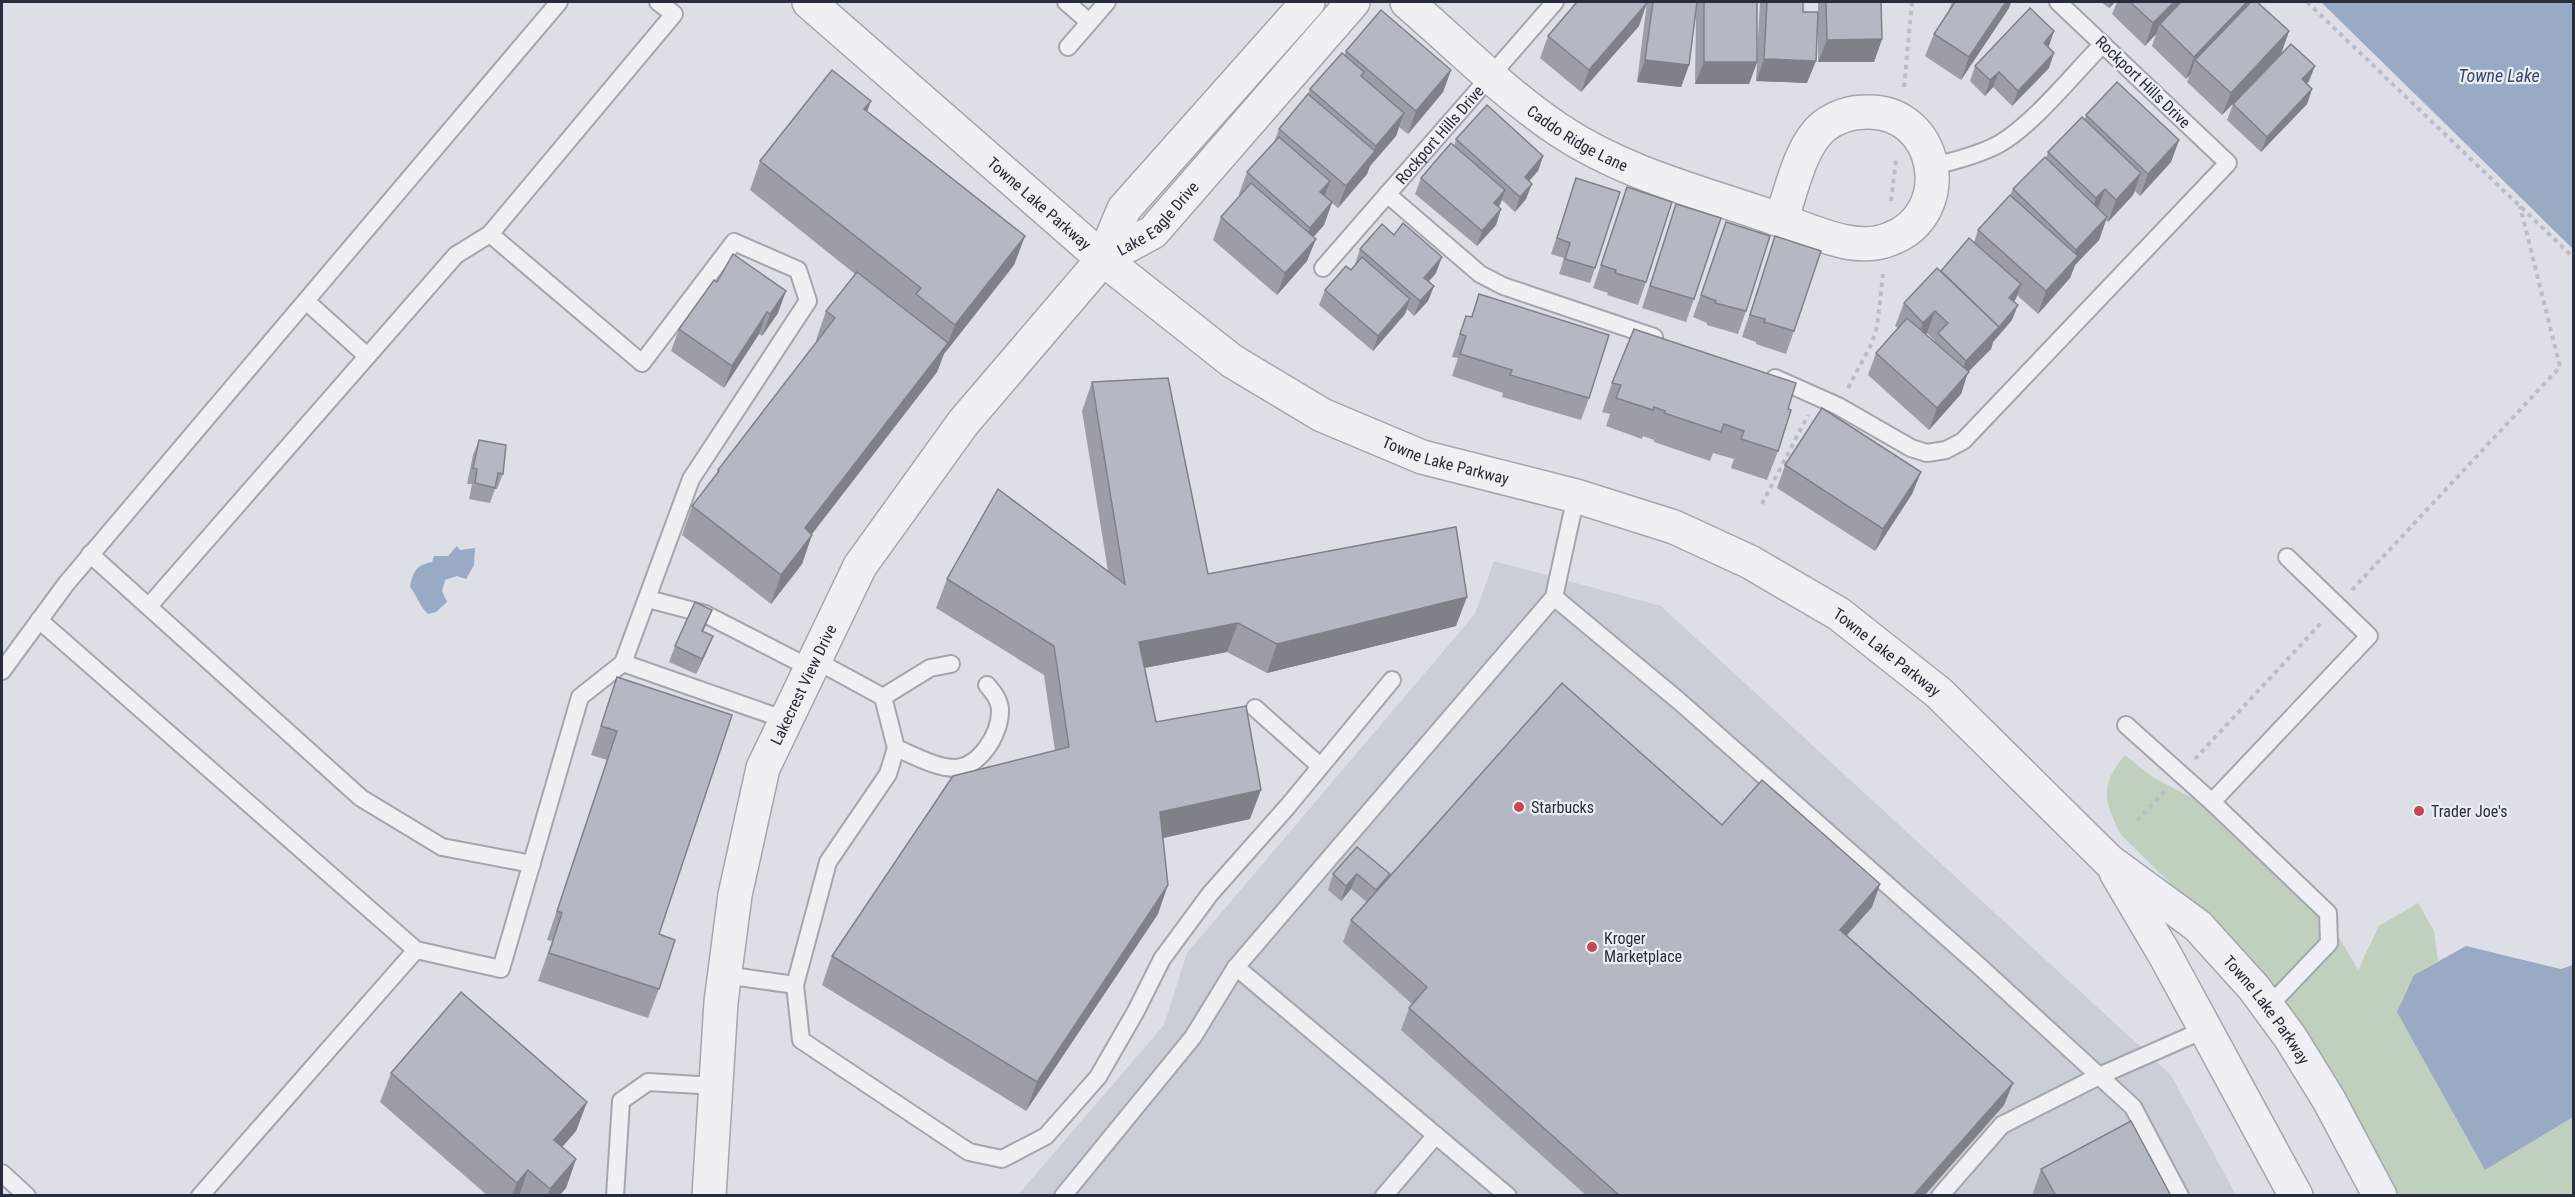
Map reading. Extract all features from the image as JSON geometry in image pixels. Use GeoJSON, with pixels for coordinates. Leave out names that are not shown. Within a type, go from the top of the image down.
{"type":"FeatureCollection","features":[{"type":"Feature","properties":{"kind":"street","name":"Towne Lake Parkway"},"geometry":{"type":"LineString","coordinates":[[809,2],[1103,259],[1232,361],[1322,415],[1422,457],[1576,495],[1674,527],[1750,562],[1839,614],[1939,693],[2109,861],[2198,926],[2268,1007],[2290,1037],[2329,1100],[2380,1196]]}},
{"type":"Feature","properties":{"kind":"street","name":"Lake Eagle Drive"},"geometry":{"type":"LineString","coordinates":[[1103,259],[1125,209],[1308,2]]}},
{"type":"Feature","properties":{"kind":"street","name":"Lake Eagle Drive"},"geometry":{"type":"LineString","coordinates":[[1103,259],[1153,232],[1353,2]]}},
{"type":"Feature","properties":{"kind":"street","name":"Caddo Ridge Lane"},"geometry":{"type":"LineString","coordinates":[[1407,2],[1491,75],[1560,130],[1602,155],[1650,175],[1845,242],[1873,244],[1887,241],[1900,236],[1921,217],[1932,194],[1933,166],[1922,139],[1904,122],[1876,111],[1850,112],[1823,127],[1804,152],[1781,220]]}},
{"type":"Feature","properties":{"kind":"street","name":"Lakecrest View Drive"},"geometry":{"type":"LineString","coordinates":[[709,1196],[724,975],[735,895],[763,768],[860,566],[963,423],[1103,259]]}},
{"type":"Feature","properties":{"kind":"street","name":"Towne Lake Parkway"},"geometry":{"type":"LineString","coordinates":[[2109,861],[2206,1029],[2296,1196]]}},
{"type":"Feature","properties":{"kind":"lane"},"geometry":{"type":"LineString","coordinates":[[2,671],[90,554],[559,2]]}},
{"type":"Feature","properties":{"kind":"lane"},"geometry":{"type":"LineString","coordinates":[[148,606],[456,255],[490,234],[674,14],[658,2]]}},
{"type":"Feature","properties":{"kind":"lane"},"geometry":{"type":"LineString","coordinates":[[1066,2],[1089,22]]}},
{"type":"Feature","properties":{"kind":"lane"},"geometry":{"type":"LineString","coordinates":[[1068,47],[1107,2]]}},
{"type":"Feature","properties":{"kind":"lane","name":"Rockport Hills Drive"},"geometry":{"type":"LineString","coordinates":[[1323,268],[1555,2]]}},
{"type":"Feature","properties":{"kind":"lane","name":"Rockport Hills Drive"},"geometry":{"type":"LineString","coordinates":[[1818,396],[1927,453],[1946,450],[1963,441],[2228,163],[2058,2]]}},
{"type":"Feature","properties":{"kind":"lane"},"geometry":{"type":"LineString","coordinates":[[1933,166],[1967,158],[1999,144],[2025,124],[2103,44]]}},
{"type":"Feature","properties":{"kind":"lane"},"geometry":{"type":"LineString","coordinates":[[1387,194],[1480,274],[1503,286],[1670,342]]}},
{"type":"Feature","properties":{"kind":"lane"},"geometry":{"type":"LineString","coordinates":[[39,620],[416,950],[501,969],[580,697],[623,663],[691,479],[808,301],[798,270],[734,242],[642,363],[490,234]]}},
{"type":"Feature","properties":{"kind":"lane"},"geometry":{"type":"LineString","coordinates":[[306,301],[367,356]]}},
{"type":"Feature","properties":{"kind":"lane"},"geometry":{"type":"LineString","coordinates":[[1759,372],[1792,383],[1818,396]]}},
{"type":"Feature","properties":{"kind":"lane"},"geometry":{"type":"LineString","coordinates":[[1063,1196],[1193,1037],[1236,967],[1554,597],[1576,495]]}},
{"type":"Feature","properties":{"kind":"lane"},"geometry":{"type":"LineString","coordinates":[[90,554],[361,798],[442,847],[532,864]]}},
{"type":"Feature","properties":{"kind":"lane"},"geometry":{"type":"LineString","coordinates":[[2212,802],[2369,636],[2287,557]]}},
{"type":"Feature","properties":{"kind":"lane"},"geometry":{"type":"LineString","coordinates":[[1554,597],[1705,724],[1978,965],[2133,1107],[2180,1196]]}},
{"type":"Feature","properties":{"kind":"lane"},"geometry":{"type":"LineString","coordinates":[[648,598],[705,614],[883,697]]}},
{"type":"Feature","properties":{"kind":"lane"},"geometry":{"type":"LineString","coordinates":[[623,663],[786,720]]}},
{"type":"Feature","properties":{"kind":"lane"},"geometry":{"type":"LineString","coordinates":[[883,697],[930,668],[951,664]]}},
{"type":"Feature","properties":{"kind":"lane"},"geometry":{"type":"LineString","coordinates":[[883,697],[896,748],[888,774],[828,862],[795,985],[801,1040],[969,1152],[1002,1159],[1046,1136],[1098,1077],[1136,1011],[1162,959],[1210,894],[1392,680]]}},
{"type":"Feature","properties":{"kind":"lane"},"geometry":{"type":"LineString","coordinates":[[896,748],[931,762],[955,768],[972,762],[990,744],[999,721],[1000,708],[996,695],[987,685]]}},
{"type":"Feature","properties":{"kind":"lane"},"geometry":{"type":"LineString","coordinates":[[1255,708],[1320,766]]}},
{"type":"Feature","properties":{"kind":"lane"},"geometry":{"type":"LineString","coordinates":[[2126,724],[2212,802],[2328,914],[2330,943],[2268,1007]]}},
{"type":"Feature","properties":{"kind":"lane"},"geometry":{"type":"LineString","coordinates":[[200,1196],[416,950]]}},
{"type":"Feature","properties":{"kind":"lane"},"geometry":{"type":"LineString","coordinates":[[1236,967],[1436,1135],[1500,1193]]}},
{"type":"Feature","properties":{"kind":"lane"},"geometry":{"type":"LineString","coordinates":[[724,975],[795,985]]}},
{"type":"Feature","properties":{"kind":"lane"},"geometry":{"type":"LineString","coordinates":[[1940,1196],[2002,1125],[2099,1076],[2206,1029]]}},
{"type":"Feature","properties":{"kind":"lane"},"geometry":{"type":"LineString","coordinates":[[615,1196],[621,1101],[648,1083],[716,1086]]}},
{"type":"Feature","properties":{"kind":"lane"},"geometry":{"type":"LineString","coordinates":[[1384,1196],[1436,1135]]}},
{"type":"Feature","properties":{"kind":"lane"},"geometry":{"type":"LineString","coordinates":[[3,1176],[27,1196]]}},
{"type":"Feature","properties":{"kind":"path"},"geometry":{"type":"LineString","coordinates":[[2307,2],[2574,258]]}},
{"type":"Feature","properties":{"kind":"path"},"geometry":{"type":"LineString","coordinates":[[2137,821],[2559,367],[2520,206]]}},
{"type":"Feature","properties":{"kind":"path"},"geometry":{"type":"LineString","coordinates":[[1762,504],[1818,396]]}},
{"type":"Feature","properties":{"kind":"shaded area"},"geometry":{"type":"Polygon","coordinates":[[[1494,561],[1661,606],[2171,1075],[2236,1195],[1017,1196],[1164,1025],[1187,953],[1475,614],[1494,561]]]}},
{"type":"Feature","properties":{"kind":"green space"},"geometry":{"type":"Polygon","coordinates":[[[2125,755],[2152,777],[2216,810],[2314,895],[2358,970],[2379,926],[2418,903],[2434,931],[2438,961],[2414,975],[2485,1170],[2573,1117],[2573,1195],[2399,1195],[2325,1062],[2251,962],[2121,835],[2111,813],[2107,794],[2111,776],[2125,755]]]}},
{"type":"Feature","properties":{"kind":"water","name":"Towne Lake"},"geometry":{"type":"Polygon","coordinates":[[[2321,2],[2573,2],[2573,249],[2321,2]]]}},
{"type":"Feature","properties":{"kind":"water"},"geometry":{"type":"Polygon","coordinates":[[[457,546],[460,550],[475,548],[474,565],[466,579],[457,576],[445,580],[442,591],[447,602],[436,612],[428,614],[410,587],[414,573],[422,565],[432,562],[434,556],[448,556],[457,546]]]}},
{"type":"Feature","properties":{"kind":"water"},"geometry":{"type":"Polygon","coordinates":[[[2466,946],[2561,969],[2573,965],[2573,1117],[2485,1170],[2397,1012],[2414,975],[2466,946]]]}},
{"type":"Feature","properties":{"kind":"building"},"geometry":{"type":"Polygon","coordinates":[[[1577,2],[1647,3],[1589,70],[1548,36],[1577,2]]]}},
{"type":"Feature","properties":{"kind":"building"},"geometry":{"type":"Polygon","coordinates":[[[1653,2],[1697,2],[1689,65],[1645,60],[1653,2]]]}},
{"type":"Feature","properties":{"kind":"building"},"geometry":{"type":"Polygon","coordinates":[[[1704,2],[1757,2],[1757,62],[1704,62],[1704,2]]]}},
{"type":"Feature","properties":{"kind":"building"},"geometry":{"type":"Polygon","coordinates":[[[1767,2],[1803,2],[1803,12],[1818,12],[1816,61],[1764,59],[1767,2]]]}},
{"type":"Feature","properties":{"kind":"building"},"geometry":{"type":"Polygon","coordinates":[[[1826,2],[1881,2],[1882,39],[1827,40],[1826,2]]]}},
{"type":"Feature","properties":{"kind":"building"},"geometry":{"type":"Polygon","coordinates":[[[1955,2],[2006,2],[1969,57],[1934,34],[1955,2]]]}},
{"type":"Feature","properties":{"kind":"building"},"geometry":{"type":"Polygon","coordinates":[[[2130,2],[2174,2],[2153,23],[2130,2]]]}},
{"type":"Feature","properties":{"kind":"building"},"geometry":{"type":"Polygon","coordinates":[[[2181,2],[2247,2],[2194,57],[2160,24],[2181,2]]]}},
{"type":"Feature","properties":{"kind":"building"},"geometry":{"type":"Polygon","coordinates":[[[2251,2],[2257,2],[2289,31],[2231,93],[2195,60],[2251,2]]]}},
{"type":"Feature","properties":{"kind":"building"},"geometry":{"type":"Polygon","coordinates":[[[2030,8],[2054,31],[2044,43],[2054,53],[2018,91],[1999,72],[1990,80],[1975,66],[2030,8]]]}},
{"type":"Feature","properties":{"kind":"building"},"geometry":{"type":"Polygon","coordinates":[[[1381,10],[1451,70],[1416,111],[1346,51],[1381,10]]]}},
{"type":"Feature","properties":{"kind":"building"},"geometry":{"type":"Polygon","coordinates":[[[2291,44],[2315,66],[2302,79],[2312,89],[2267,137],[2233,104],[2291,44]]]}},
{"type":"Feature","properties":{"kind":"building"},"geometry":{"type":"Polygon","coordinates":[[[1342,53],[1364,72],[1361,76],[1404,113],[1376,146],[1310,89],[1342,53]]]}},
{"type":"Feature","properties":{"kind":"building"},"geometry":{"type":"Polygon","coordinates":[[[832,70],[871,101],[864,109],[1025,236],[955,325],[916,294],[921,288],[760,161],[832,70]]]}},
{"type":"Feature","properties":{"kind":"building"},"geometry":{"type":"Polygon","coordinates":[[[2117,82],[2179,140],[2148,174],[2086,115],[2117,82]]]}},
{"type":"Feature","properties":{"kind":"building"},"geometry":{"type":"Polygon","coordinates":[[[1308,94],[1375,151],[1346,186],[1279,129],[1308,94]]]}},
{"type":"Feature","properties":{"kind":"building"},"geometry":{"type":"Polygon","coordinates":[[[1487,105],[1543,156],[1525,177],[1532,184],[1520,197],[1456,139],[1487,105]]]}},
{"type":"Feature","properties":{"kind":"building"},"geometry":{"type":"Polygon","coordinates":[[[2082,117],[2141,173],[2116,200],[2105,189],[2096,198],[2048,152],[2082,117]]]}},
{"type":"Feature","properties":{"kind":"building"},"geometry":{"type":"Polygon","coordinates":[[[1279,137],[1330,181],[1320,192],[1332,202],[1310,228],[1247,172],[1279,137]]]}},
{"type":"Feature","properties":{"kind":"building"},"geometry":{"type":"Polygon","coordinates":[[[1451,143],[1505,190],[1494,203],[1501,209],[1482,231],[1421,178],[1451,143]]]}},
{"type":"Feature","properties":{"kind":"building"},"geometry":{"type":"Polygon","coordinates":[[[2045,157],[2107,217],[2076,250],[2013,189],[2045,157]]]}},
{"type":"Feature","properties":{"kind":"building"},"geometry":{"type":"Polygon","coordinates":[[[1576,178],[1620,192],[1595,268],[1565,259],[1570,243],[1557,238],[1576,178]]]}},
{"type":"Feature","properties":{"kind":"building"},"geometry":{"type":"Polygon","coordinates":[[[1251,183],[1316,239],[1285,273],[1221,217],[1251,183]]]}},
{"type":"Feature","properties":{"kind":"building"},"geometry":{"type":"Polygon","coordinates":[[[1627,187],[1672,202],[1646,282],[1615,273],[1616,270],[1601,265],[1627,187]]]}},
{"type":"Feature","properties":{"kind":"building"},"geometry":{"type":"Polygon","coordinates":[[[2010,195],[2078,256],[2046,291],[1978,230],[2010,195]]]}},
{"type":"Feature","properties":{"kind":"building"},"geometry":{"type":"Polygon","coordinates":[[[1676,204],[1721,218],[1694,299],[1650,286],[1676,204]]]}},
{"type":"Feature","properties":{"kind":"building"},"geometry":{"type":"Polygon","coordinates":[[[1726,222],[1770,236],[1746,311],[1715,303],[1716,301],[1701,295],[1726,222]]]}},
{"type":"Feature","properties":{"kind":"building"},"geometry":{"type":"Polygon","coordinates":[[[1403,223],[1442,257],[1424,278],[1434,286],[1420,301],[1360,249],[1382,224],[1394,235],[1403,223]]]}},
{"type":"Feature","properties":{"kind":"building"},"geometry":{"type":"Polygon","coordinates":[[[1775,236],[1821,251],[1794,331],[1750,315],[1775,236]]]}},
{"type":"Feature","properties":{"kind":"building"},"geometry":{"type":"Polygon","coordinates":[[[1969,238],[2021,284],[2009,298],[2018,305],[1999,327],[1941,271],[1969,238]]]}},
{"type":"Feature","properties":{"kind":"building"},"geometry":{"type":"Polygon","coordinates":[[[733,254],[786,291],[770,314],[767,312],[732,366],[679,329],[714,280],[717,282],[733,254]]]}},
{"type":"Feature","properties":{"kind":"building"},"geometry":{"type":"Polygon","coordinates":[[[1362,257],[1410,299],[1378,336],[1325,290],[1346,266],[1351,270],[1362,257]]]}},
{"type":"Feature","properties":{"kind":"building"},"geometry":{"type":"Polygon","coordinates":[[[1937,268],[1999,327],[1966,361],[1938,333],[1948,323],[1935,311],[1923,323],[1904,303],[1937,268]]]}},
{"type":"Feature","properties":{"kind":"building"},"geometry":{"type":"Polygon","coordinates":[[[857,272],[948,343],[805,528],[812,535],[781,575],[692,506],[835,318],[826,311],[857,272]]]}},
{"type":"Feature","properties":{"kind":"building"},"geometry":{"type":"Polygon","coordinates":[[[1479,294],[1609,335],[1589,398],[1510,375],[1512,370],[1460,354],[1466,336],[1460,334],[1466,316],[1472,317],[1479,294]]]}},
{"type":"Feature","properties":{"kind":"building"},"geometry":{"type":"Polygon","coordinates":[[[1907,318],[1969,372],[1937,408],[1876,353],[1907,318]]]}},
{"type":"Feature","properties":{"kind":"building"},"geometry":{"type":"Polygon","coordinates":[[[1634,329],[1796,383],[1788,409],[1791,410],[1778,451],[1741,439],[1744,431],[1724,424],[1721,432],[1664,413],[1665,411],[1654,407],[1653,410],[1616,398],[1621,385],[1612,383],[1634,329]]]}},
{"type":"Feature","properties":{"kind":"building"},"geometry":{"type":"Polygon","coordinates":[[[1168,378],[1208,574],[1456,527],[1467,597],[1277,644],[1238,623],[1139,642],[1156,722],[1246,706],[1261,790],[1160,812],[1168,885],[1037,1082],[832,956],[953,776],[1069,747],[1054,646],[947,579],[998,489],[1125,584],[1092,382],[1168,378]]]}},
{"type":"Feature","properties":{"kind":"building"},"geometry":{"type":"Polygon","coordinates":[[[1822,408],[1921,472],[1883,529],[1785,465],[1822,408]]]}},
{"type":"Feature","properties":{"kind":"building"},"geometry":{"type":"Polygon","coordinates":[[[479,440],[506,445],[503,474],[498,473],[495,488],[475,483],[477,469],[473,468],[479,440]]]}},
{"type":"Feature","properties":{"kind":"building"},"geometry":{"type":"Polygon","coordinates":[[[695,602],[712,610],[702,631],[713,636],[702,659],[675,646],[695,602]]]}},
{"type":"Feature","properties":{"kind":"building"},"geometry":{"type":"Polygon","coordinates":[[[617,677],[732,715],[659,934],[675,940],[659,989],[549,953],[562,913],[557,911],[617,731],[601,726],[617,677]]]}},
{"type":"Feature","properties":{"kind":"building","name":"Kroger Marketplace"},"geometry":{"type":"Polygon","coordinates":[[[1562,683],[1722,825],[1762,780],[1880,884],[1840,930],[2013,1083],[1913,1196],[1620,1196],[1409,1008],[1427,987],[1351,920],[1562,683]]]}},
{"type":"Feature","properties":{"kind":"building"},"geometry":{"type":"Polygon","coordinates":[[[1357,847],[1390,874],[1376,890],[1357,874],[1346,886],[1333,874],[1357,847]]]}},
{"type":"Feature","properties":{"kind":"building"},"geometry":{"type":"Polygon","coordinates":[[[461,992],[587,1102],[554,1140],[576,1159],[550,1189],[528,1170],[517,1183],[391,1073],[461,992]]]}},
{"type":"Feature","properties":{"kind":"building"},"geometry":{"type":"Polygon","coordinates":[[[2131,1121],[2171,1196],[2056,1196],[2041,1169],[2131,1121]]]}},
{"type":"Feature","properties":{"kind":"place","name":"Starbucks"},"geometry":{"type":"Point","coordinates":[1519,807]}},
{"type":"Feature","properties":{"kind":"place","name":"Trader Joe's"},"geometry":{"type":"Point","coordinates":[2419,811]}},
{"type":"Feature","properties":{"kind":"place","name":"Kroger Marketplace"},"geometry":{"type":"Point","coordinates":[1592,947]}}]}
